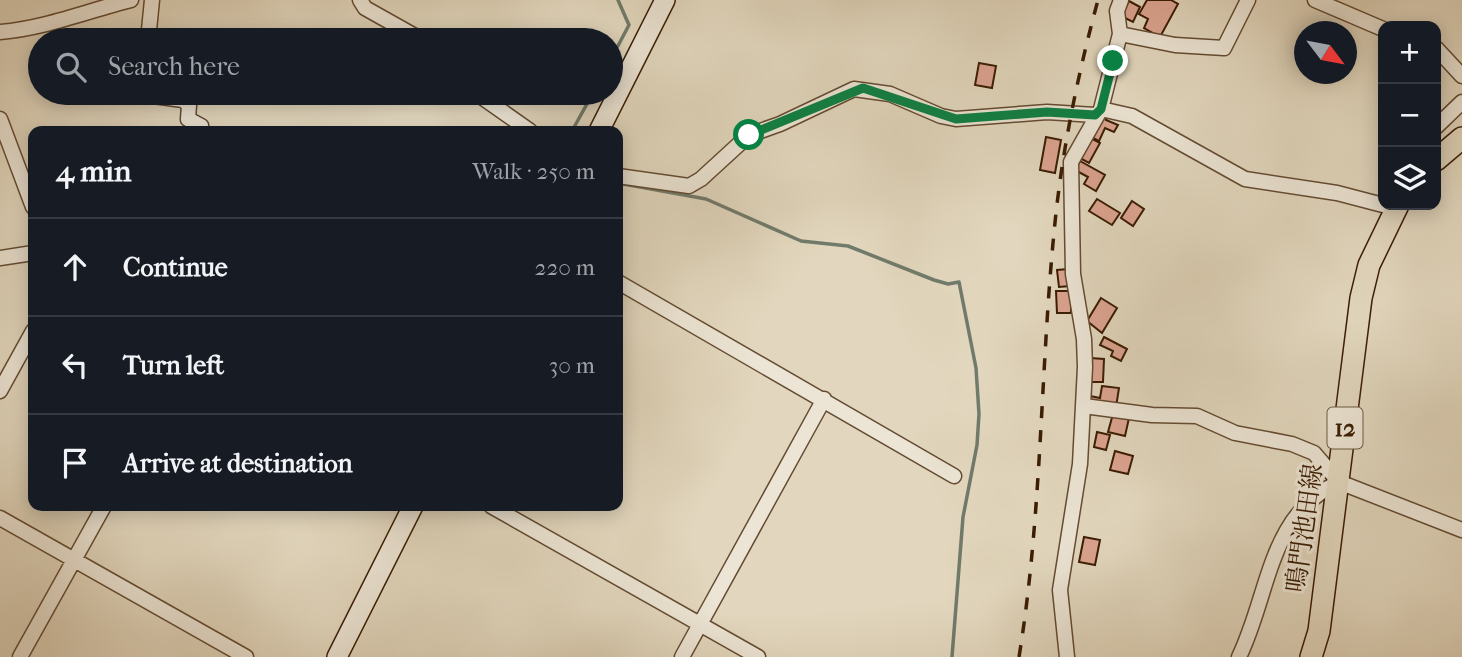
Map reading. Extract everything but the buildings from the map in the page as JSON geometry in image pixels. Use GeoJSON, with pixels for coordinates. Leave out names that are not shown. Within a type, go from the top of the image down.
{"type":"FeatureCollection","features":[{"type":"Feature","properties":{"kind":"main road"},"geometry":{"type":"LineString","coordinates":[[1441,156],[1462,138]]}},
{"type":"Feature","properties":{"kind":"main road","name":"鳴門池田線"},"geometry":{"type":"LineString","coordinates":[[1311,657],[1319,631],[1361,298],[1369,265],[1389,210]]}},
{"type":"Feature","properties":{"kind":"street"},"geometry":{"type":"LineString","coordinates":[[0,32],[52,24],[131,0]]}},
{"type":"Feature","properties":{"kind":"street"},"geometry":{"type":"LineString","coordinates":[[149,28],[152,0]]}},
{"type":"Feature","properties":{"kind":"street"},"geometry":{"type":"LineString","coordinates":[[360,0],[365,8],[401,28]]}},
{"type":"Feature","properties":{"kind":"street"},"geometry":{"type":"LineString","coordinates":[[623,83],[665,0]]}},
{"type":"Feature","properties":{"kind":"street"},"geometry":{"type":"LineString","coordinates":[[1067,657],[1060,590],[1080,464],[1084,406],[1084,338],[1073,274],[1071,162],[1098,112],[1120,34],[1117,11],[1121,0]]}},
{"type":"Feature","properties":{"kind":"street"},"geometry":{"type":"LineString","coordinates":[[1120,34],[1175,45],[1224,48],[1248,0]]}},
{"type":"Feature","properties":{"kind":"street"},"geometry":{"type":"LineString","coordinates":[[1315,0],[1378,27]]}},
{"type":"Feature","properties":{"kind":"street"},"geometry":{"type":"LineString","coordinates":[[1441,53],[1462,76]]}},
{"type":"Feature","properties":{"kind":"street"},"geometry":{"type":"LineString","coordinates":[[623,177],[689,186],[701,179],[749,135],[780,124],[854,89],[890,94],[941,116],[956,119],[1047,112],[1098,112],[1132,116],[1245,179],[1337,193],[1378,203]]}},
{"type":"Feature","properties":{"kind":"street"},"geometry":{"type":"LineString","coordinates":[[1441,122],[1462,102]]}},
{"type":"Feature","properties":{"kind":"street"},"geometry":{"type":"LineString","coordinates":[[189,105],[188,118],[201,126]]}},
{"type":"Feature","properties":{"kind":"street"},"geometry":{"type":"LineString","coordinates":[[493,105],[523,126]]}},
{"type":"Feature","properties":{"kind":"street"},"geometry":{"type":"LineString","coordinates":[[602,126],[612,105]]}},
{"type":"Feature","properties":{"kind":"street"},"geometry":{"type":"LineString","coordinates":[[0,119],[28,193]]}},
{"type":"Feature","properties":{"kind":"street"},"geometry":{"type":"LineString","coordinates":[[0,258],[28,254]]}},
{"type":"Feature","properties":{"kind":"street"},"geometry":{"type":"LineString","coordinates":[[623,285],[954,476]]}},
{"type":"Feature","properties":{"kind":"street"},"geometry":{"type":"LineString","coordinates":[[0,391],[28,340]]}},
{"type":"Feature","properties":{"kind":"street"},"geometry":{"type":"LineString","coordinates":[[682,657],[824,399]]}},
{"type":"Feature","properties":{"kind":"street"},"geometry":{"type":"LineString","coordinates":[[1084,406],[1152,415],[1197,416],[1235,433],[1292,444],[1314,453],[1339,482],[1462,530]]}},
{"type":"Feature","properties":{"kind":"street"},"geometry":{"type":"LineString","coordinates":[[1239,657],[1254,622],[1283,533],[1308,499],[1339,482]]}},
{"type":"Feature","properties":{"kind":"street"},"geometry":{"type":"LineString","coordinates":[[20,657],[101,511]]}},
{"type":"Feature","properties":{"kind":"street"},"geometry":{"type":"LineString","coordinates":[[337,657],[410,511]]}},
{"type":"Feature","properties":{"kind":"street"},"geometry":{"type":"LineString","coordinates":[[500,511],[758,657]]}},
{"type":"Feature","properties":{"kind":"street"},"geometry":{"type":"LineString","coordinates":[[0,519],[246,657]]}},
{"type":"Feature","properties":{"kind":"waterway"},"geometry":{"type":"LineString","coordinates":[[618,0],[629,25],[623,36]]}},
{"type":"Feature","properties":{"kind":"waterway"},"geometry":{"type":"LineString","coordinates":[[575,126],[586,105]]}},
{"type":"Feature","properties":{"kind":"waterway"},"geometry":{"type":"LineString","coordinates":[[623,184],[706,199],[801,241],[848,246],[934,280],[948,284],[959,282],[976,368],[979,414],[977,445],[963,517],[952,657]]}},
{"type":"Feature","properties":{"kind":"railway"},"geometry":{"type":"LineString","coordinates":[[1019,657],[1033,546],[1056,213],[1073,106],[1098,0]]}},
{"type":"Feature","properties":{"kind":"route"},"geometry":{"type":"LineString","coordinates":[[749,135],[780,124],[854,89],[863,88],[890,94],[941,116],[956,119],[1047,112],[1095,115],[1101,109],[1113,61]]}}]}
